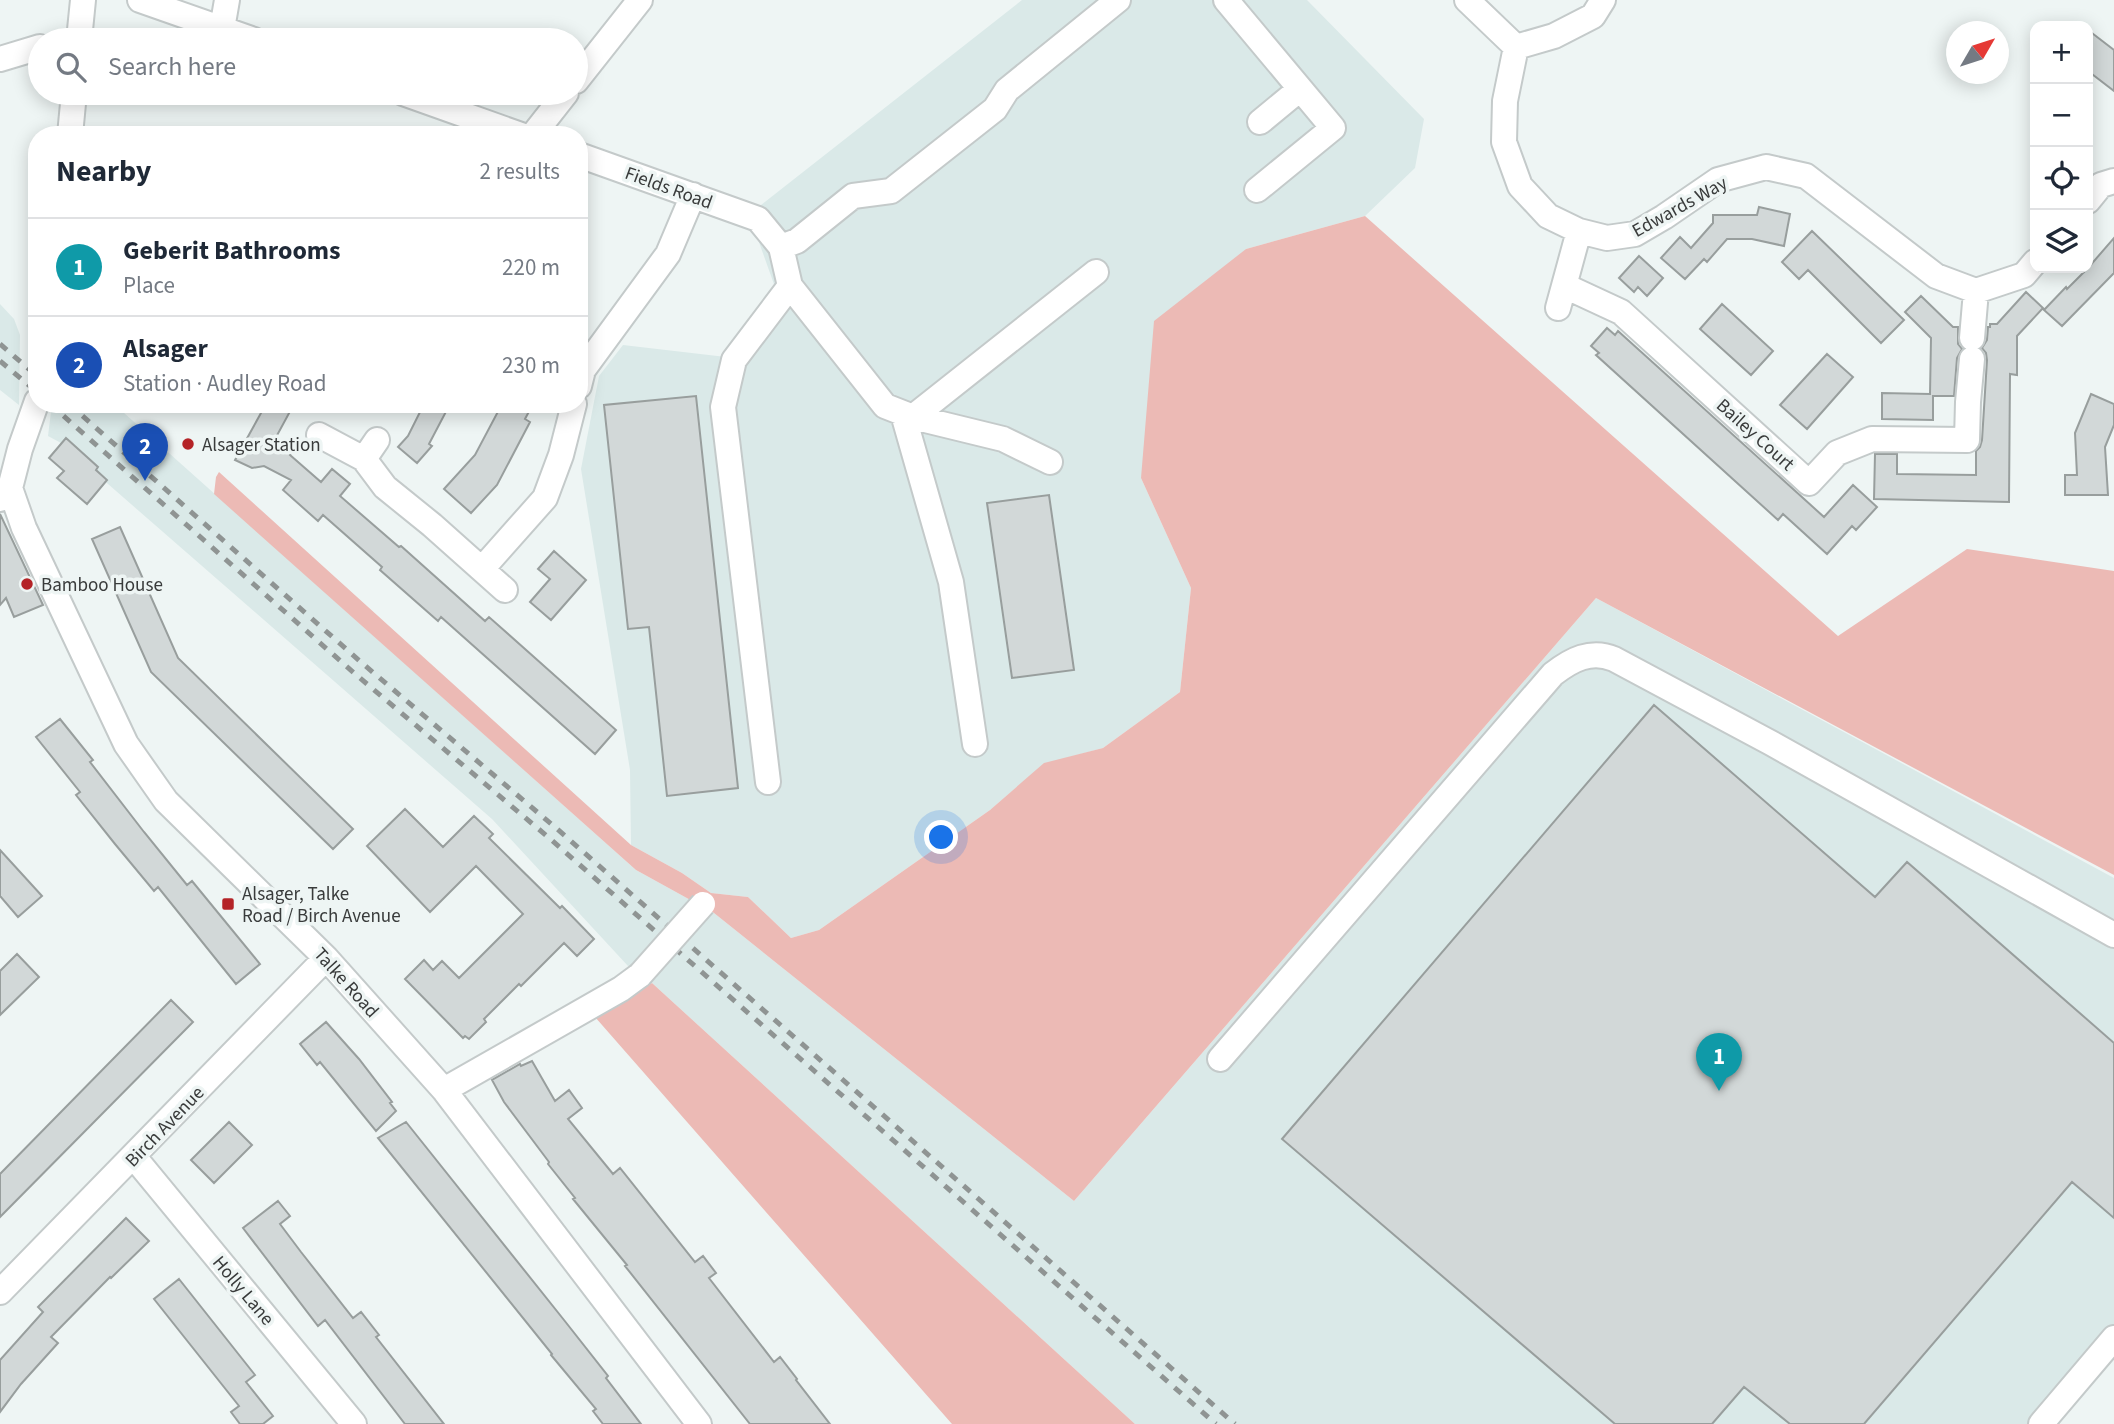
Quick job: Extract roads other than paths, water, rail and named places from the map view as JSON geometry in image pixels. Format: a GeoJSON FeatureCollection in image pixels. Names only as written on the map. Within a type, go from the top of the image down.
{"type":"FeatureCollection","features":[{"type":"Feature","properties":{"kind":"street"},"geometry":{"type":"LineString","coordinates":[[76,28],[83,0]]}},
{"type":"Feature","properties":{"kind":"street"},"geometry":{"type":"LineString","coordinates":[[140,0],[219,28]]}},
{"type":"Feature","properties":{"kind":"street"},"geometry":{"type":"LineString","coordinates":[[222,28],[227,0]]}},
{"type":"Feature","properties":{"kind":"street"},"geometry":{"type":"LineString","coordinates":[[588,66],[640,0]]}},
{"type":"Feature","properties":{"kind":"street"},"geometry":{"type":"LineString","coordinates":[[1050,462],[1003,439],[908,415],[885,406],[790,286],[781,247],[797,241],[853,196],[891,191],[995,109],[1007,89],[1118,0]]}},
{"type":"Feature","properties":{"kind":"street"},"geometry":{"type":"LineString","coordinates":[[1226,0],[1333,128],[1257,190]]}},
{"type":"Feature","properties":{"kind":"street"},"geometry":{"type":"LineString","coordinates":[[1467,0],[1516,47],[1554,36],[1593,16],[1603,0]]}},
{"type":"Feature","properties":{"kind":"street","name":"Edwards Way"},"geometry":{"type":"LineString","coordinates":[[1516,47],[1506,101],[1504,142],[1520,186],[1548,216],[1579,231],[1606,238],[1635,234],[1718,180],[1766,167],[1806,176],[1936,276],[1976,291]]}},
{"type":"Feature","properties":{"kind":"street"},"geometry":{"type":"LineString","coordinates":[[0,59],[28,51]]}},
{"type":"Feature","properties":{"kind":"street"},"geometry":{"type":"LineString","coordinates":[[1260,122],[1300,89]]}},
{"type":"Feature","properties":{"kind":"street"},"geometry":{"type":"LineString","coordinates":[[71,126],[73,105]]}},
{"type":"Feature","properties":{"kind":"street"},"geometry":{"type":"LineString","coordinates":[[437,105],[496,126]]}},
{"type":"Feature","properties":{"kind":"street"},"geometry":{"type":"LineString","coordinates":[[540,126],[557,105]]}},
{"type":"Feature","properties":{"kind":"street","name":"Fields Road"},"geometry":{"type":"LineString","coordinates":[[588,158],[758,219],[781,247]]}},
{"type":"Feature","properties":{"kind":"street"},"geometry":{"type":"LineString","coordinates":[[2093,195],[2101,185],[2114,181]]}},
{"type":"Feature","properties":{"kind":"street"},"geometry":{"type":"LineString","coordinates":[[588,363],[668,254],[693,195]]}},
{"type":"Feature","properties":{"kind":"street","name":"Bailey Court"},"geometry":{"type":"LineString","coordinates":[[1579,231],[1562,297],[1621,312],[1810,483],[1837,453],[1872,439],[1967,440],[1976,291]]}},
{"type":"Feature","properties":{"kind":"street"},"geometry":{"type":"LineString","coordinates":[[1976,291],[2024,275],[2030,268]]}},
{"type":"Feature","properties":{"kind":"street"},"geometry":{"type":"LineString","coordinates":[[908,415],[1096,272]]}},
{"type":"Feature","properties":{"kind":"street"},"geometry":{"type":"LineString","coordinates":[[768,782],[723,408],[734,360],[790,286]]}},
{"type":"Feature","properties":{"kind":"street"},"geometry":{"type":"LineString","coordinates":[[5,494],[33,413]]}},
{"type":"Feature","properties":{"kind":"street"},"geometry":{"type":"LineString","coordinates":[[482,569],[545,498],[573,413]]}},
{"type":"Feature","properties":{"kind":"street"},"geometry":{"type":"LineString","coordinates":[[908,415],[951,582],[975,744]]}},
{"type":"Feature","properties":{"kind":"street"},"geometry":{"type":"LineString","coordinates":[[319,435],[370,449],[385,487],[505,590]]}},
{"type":"Feature","properties":{"kind":"street","name":"Talke Road"},"geometry":{"type":"LineString","coordinates":[[5,494],[24,528],[126,744],[145,774],[166,801],[327,958],[444,1090],[699,1424]]}},
{"type":"Feature","properties":{"kind":"street"},"geometry":{"type":"LineString","coordinates":[[1220,1059],[1553,674],[1579,657],[1604,654],[1614,659],[2114,934]]}},
{"type":"Feature","properties":{"kind":"street"},"geometry":{"type":"LineString","coordinates":[[444,1090],[621,989],[639,975],[707,901]]}},
{"type":"Feature","properties":{"kind":"street","name":"Birch Avenue"},"geometry":{"type":"LineString","coordinates":[[0,1292],[327,958]]}},
{"type":"Feature","properties":{"kind":"street","name":"Holly Lane"},"geometry":{"type":"LineString","coordinates":[[134,1157],[354,1424]]}},
{"type":"Feature","properties":{"kind":"street"},"geometry":{"type":"LineString","coordinates":[[2041,1424],[2114,1338]]}},
{"type":"Feature","properties":{"kind":"railway"},"geometry":{"type":"LineString","coordinates":[[0,344],[28,368]]}},
{"type":"Feature","properties":{"kind":"railway"},"geometry":{"type":"LineString","coordinates":[[0,361],[28,384]]}},
{"type":"Feature","properties":{"kind":"railway"},"geometry":{"type":"LineString","coordinates":[[60,413],[354,673],[548,837],[1216,1424]]}},
{"type":"Feature","properties":{"kind":"railway"},"geometry":{"type":"LineString","coordinates":[[79,413],[1235,1424]]}},
{"type":"Feature","properties":{"kind":"place","name":"Alsager Station"},"geometry":{"type":"Point","coordinates":[188,444]}},
{"type":"Feature","properties":{"kind":"place","name":"Alsager"},"geometry":{"type":"Point","coordinates":[145,481]}},
{"type":"Feature","properties":{"kind":"place","name":"Bamboo House"},"geometry":{"type":"Point","coordinates":[27,584]}},
{"type":"Feature","properties":{"kind":"place","name":"Alsager, Talke Road / Birch Avenue"},"geometry":{"type":"Point","coordinates":[228,904]}},
{"type":"Feature","properties":{"kind":"place","name":"Geberit Bathrooms"},"geometry":{"type":"Point","coordinates":[1719,1091]}}]}
